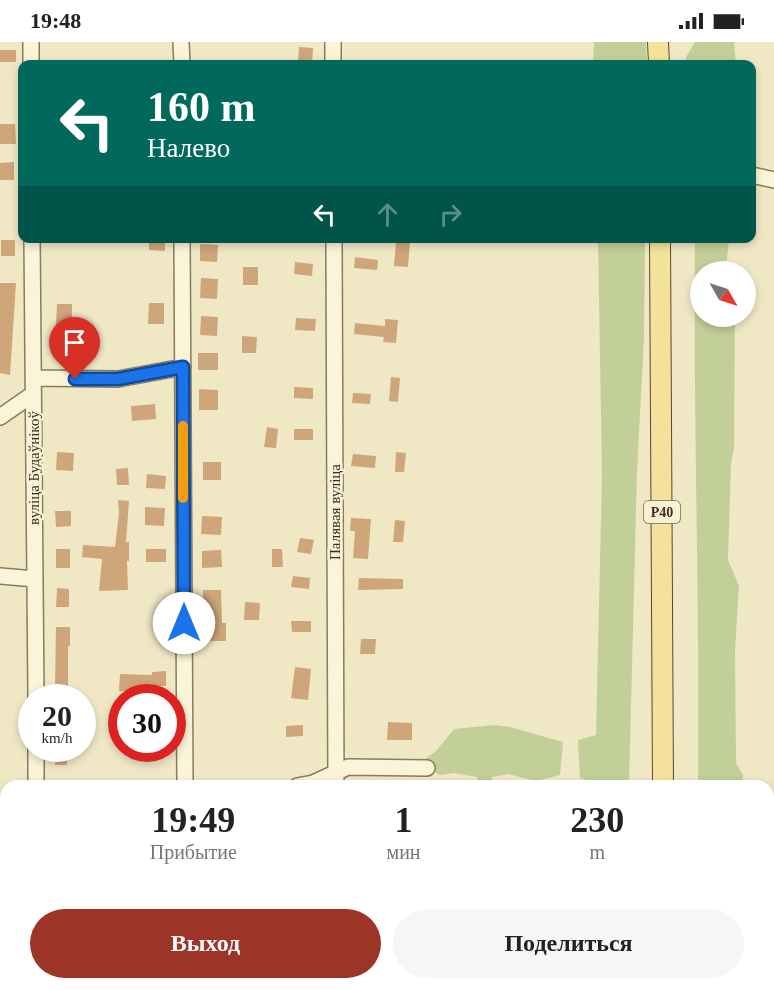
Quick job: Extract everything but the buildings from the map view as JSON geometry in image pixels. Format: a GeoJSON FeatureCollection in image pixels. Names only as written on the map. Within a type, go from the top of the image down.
{"type":"FeatureCollection","features":[{"type":"Feature","properties":{"kind":"main road"},"geometry":{"type":"LineString","coordinates":[[658,42],[658,60]]}},
{"type":"Feature","properties":{"kind":"main road","name":"Р40"},"geometry":{"type":"LineString","coordinates":[[660,243],[663,780]]}},
{"type":"Feature","properties":{"kind":"street"},"geometry":{"type":"LineString","coordinates":[[31,42],[31,60]]}},
{"type":"Feature","properties":{"kind":"street"},"geometry":{"type":"LineString","coordinates":[[182,42],[182,60]]}},
{"type":"Feature","properties":{"kind":"street"},"geometry":{"type":"LineString","coordinates":[[333,42],[333,60]]}},
{"type":"Feature","properties":{"kind":"street"},"geometry":{"type":"LineString","coordinates":[[756,177],[774,180]]}},
{"type":"Feature","properties":{"kind":"street","name":"вуліца Будаўнікоў"},"geometry":{"type":"LineString","coordinates":[[32,243],[36,684]]}},
{"type":"Feature","properties":{"kind":"street"},"geometry":{"type":"LineString","coordinates":[[182,243],[184,780]]}},
{"type":"Feature","properties":{"kind":"street","name":"Палявая вуліца"},"geometry":{"type":"LineString","coordinates":[[334,243],[336,779]]}},
{"type":"Feature","properties":{"kind":"street"},"geometry":{"type":"LineString","coordinates":[[33,378],[118,379],[183,367]]}},
{"type":"Feature","properties":{"kind":"street"},"geometry":{"type":"LineString","coordinates":[[0,417],[33,394]]}},
{"type":"Feature","properties":{"kind":"street"},"geometry":{"type":"LineString","coordinates":[[0,576],[35,579]]}},
{"type":"Feature","properties":{"kind":"street"},"geometry":{"type":"LineString","coordinates":[[36,762],[36,780]]}},
{"type":"Feature","properties":{"kind":"street"},"geometry":{"type":"LineString","coordinates":[[336,779],[348,767],[427,768]]}},
{"type":"Feature","properties":{"kind":"green space"},"geometry":{"type":"Polygon","coordinates":[[[594,42],[646,42],[647,60],[593,60],[594,42]]]}},
{"type":"Feature","properties":{"kind":"green space"},"geometry":{"type":"Polygon","coordinates":[[[695,42],[734,42],[736,60],[686,60],[695,42]]]}},
{"type":"Feature","properties":{"kind":"green space"},"geometry":{"type":"Polygon","coordinates":[[[598,243],[645,243],[644,338],[637,471],[629,780],[580,778],[578,740],[596,735],[602,475],[598,243]]]}},
{"type":"Feature","properties":{"kind":"green space"},"geometry":{"type":"Polygon","coordinates":[[[695,243],[729,243],[727,261],[695,261],[695,243]]]}},
{"type":"Feature","properties":{"kind":"green space"},"geometry":{"type":"Polygon","coordinates":[[[695,327],[735,327],[734,448],[731,463],[728,560],[739,586],[735,650],[736,763],[743,775],[743,780],[698,780],[695,327]]]}},
{"type":"Feature","properties":{"kind":"green space"},"geometry":{"type":"Polygon","coordinates":[[[494,725],[510,727],[563,742],[560,775],[532,780],[508,774],[492,777],[492,780],[477,780],[477,777],[454,773],[440,775],[427,768],[425,759],[436,751],[454,729],[494,725]]]}},
{"type":"Feature","properties":{"kind":"slow traffic"},"geometry":{"type":"LineString","coordinates":[[183,426],[183,498]]}},
{"type":"Feature","properties":{"kind":"route"},"geometry":{"type":"LineString","coordinates":[[75,379],[118,379],[183,367],[184,623]]}}]}
